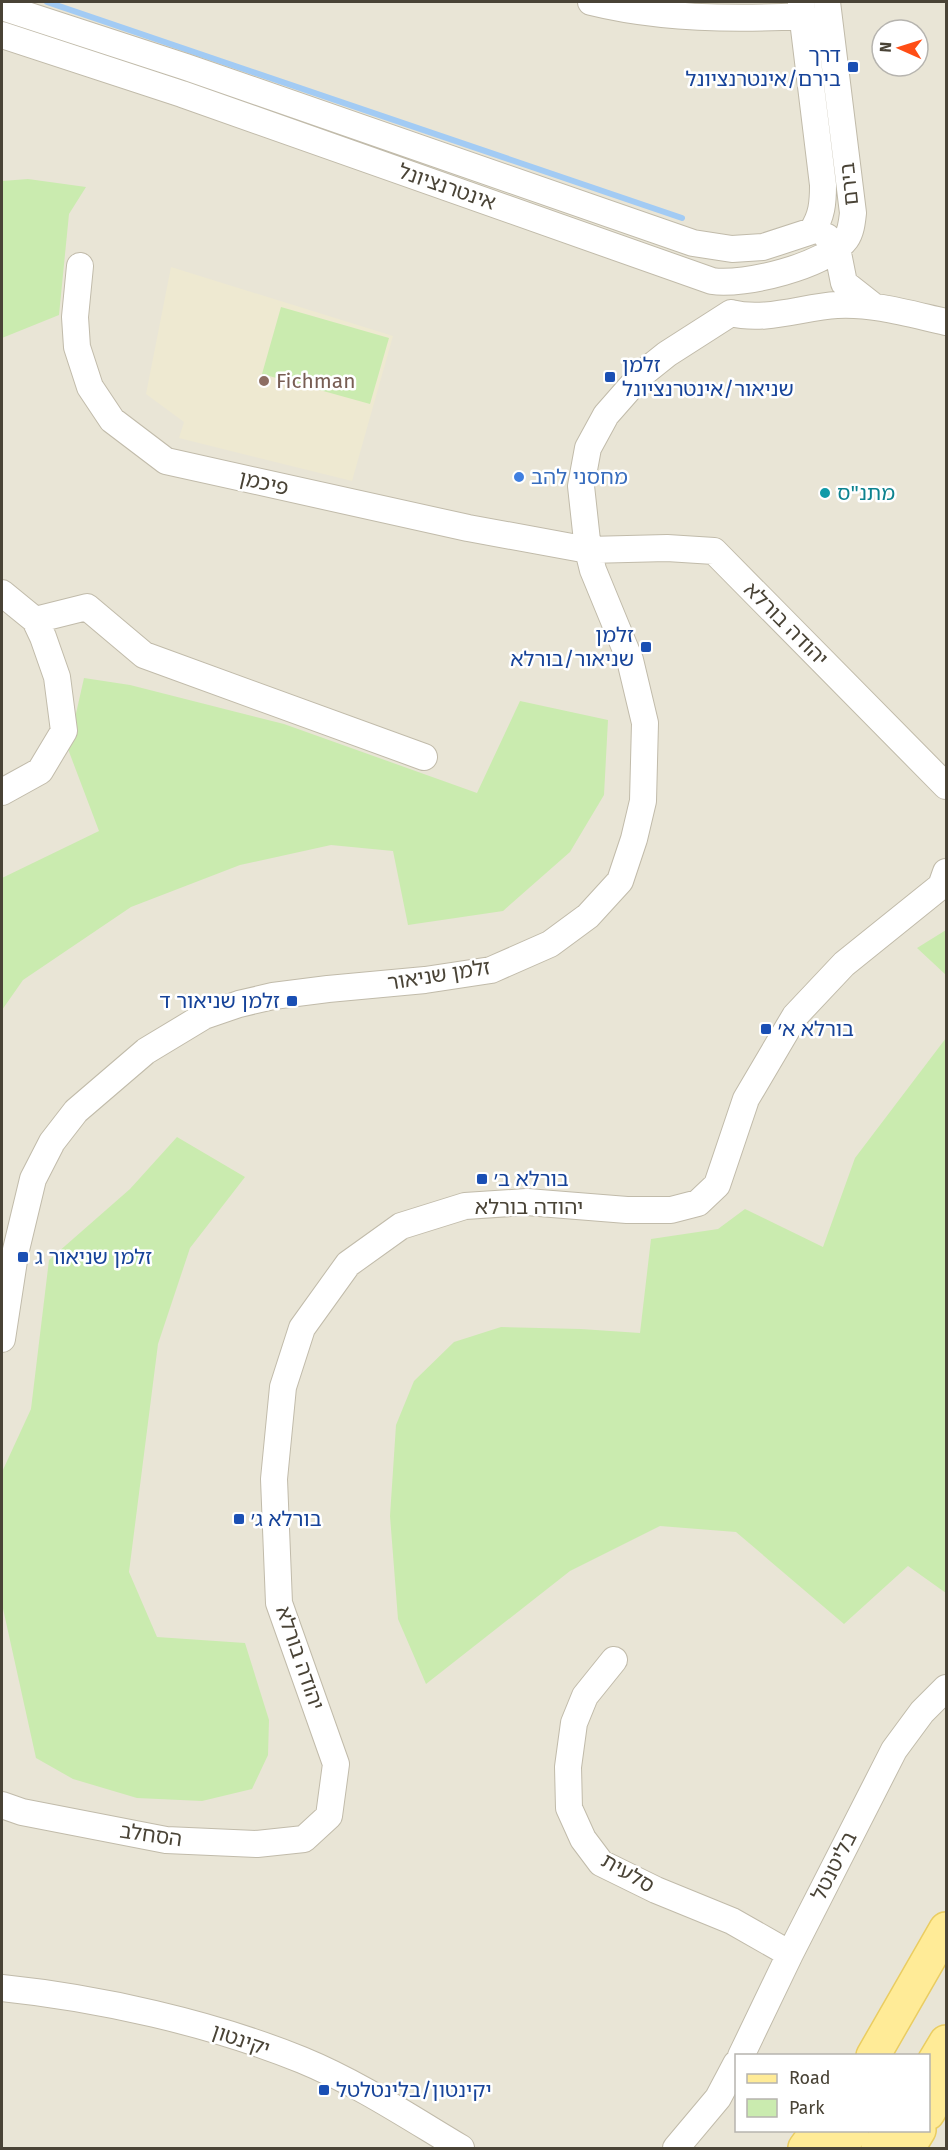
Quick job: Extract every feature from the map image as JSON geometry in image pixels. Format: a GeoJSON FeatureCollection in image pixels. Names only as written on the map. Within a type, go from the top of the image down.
{"type":"FeatureCollection","features":[{"type":"Feature","properties":{"kind":"main road"},"geometry":{"type":"LineString","coordinates":[[874,2054],[946,1929]]}},
{"type":"Feature","properties":{"kind":"main road"},"geometry":{"type":"LineString","coordinates":[[901,2054],[946,1970]]}},
{"type":"Feature","properties":{"kind":"main road"},"geometry":{"type":"LineString","coordinates":[[930,2069],[946,2042]]}},
{"type":"Feature","properties":{"kind":"main road"},"geometry":{"type":"LineString","coordinates":[[930,2109],[946,2081]]}},
{"type":"Feature","properties":{"kind":"main road"},"geometry":{"type":"LineString","coordinates":[[805,2148],[817,2132]]}},
{"type":"Feature","properties":{"kind":"main road"},"geometry":{"type":"LineString","coordinates":[[840,2148],[851,2132]]}},
{"type":"Feature","properties":{"kind":"main road"},"geometry":{"type":"LineString","coordinates":[[878,2148],[890,2132]]}},
{"type":"Feature","properties":{"kind":"main road"},"geometry":{"type":"LineString","coordinates":[[908,2148],[918,2132]]}},
{"type":"Feature","properties":{"kind":"street"},"geometry":{"type":"LineString","coordinates":[[591,2],[613,7],[696,17],[802,9],[825,31],[833,48]]}},
{"type":"Feature","properties":{"kind":"street","name":"בירם"},"geometry":{"type":"LineString","coordinates":[[827,2],[853,213],[851,228],[837,248]]}},
{"type":"Feature","properties":{"kind":"street","name":"אינטרנציונל"},"geometry":{"type":"LineString","coordinates":[[2,7],[186,67],[693,243],[732,249],[764,247],[812,231]]}},
{"type":"Feature","properties":{"kind":"street","name":"בירם"},"geometry":{"type":"LineString","coordinates":[[802,9],[823,185],[819,220],[812,231]]}},
{"type":"Feature","properties":{"kind":"street","name":"אינטרנציונל"},"geometry":{"type":"LineString","coordinates":[[2,35],[182,94],[712,281],[728,284]]}},
{"type":"Feature","properties":{"kind":"street"},"geometry":{"type":"LineString","coordinates":[[812,231],[827,236],[837,248],[839,294]]}},
{"type":"Feature","properties":{"kind":"street"},"geometry":{"type":"LineString","coordinates":[[764,247],[741,267],[728,284],[726,293],[731,313],[756,316],[839,294],[872,306],[946,322]]}},
{"type":"Feature","properties":{"kind":"street"},"geometry":{"type":"LineString","coordinates":[[728,284],[802,266],[819,260],[837,248]]}},
{"type":"Feature","properties":{"kind":"street","name":"פיכמן"},"geometry":{"type":"LineString","coordinates":[[80,266],[75,317],[77,347],[90,387],[112,420],[166,461],[468,528],[588,550]]}},
{"type":"Feature","properties":{"kind":"street","name":"זלמן שניאור"},"geometry":{"type":"LineString","coordinates":[[2,1338],[15,1254],[33,1179],[52,1142],[76,1111],[146,1051],[204,1016],[273,996],[328,988],[425,980],[491,970],[550,944],[588,915],[620,881],[634,839],[643,801],[645,723],[630,660],[593,570],[588,550],[581,486],[588,448],[606,415],[642,374],[667,354],[731,313]]}},
{"type":"Feature","properties":{"kind":"street","name":"יהודה בורלא"},"geometry":{"type":"LineString","coordinates":[[588,550],[668,548],[714,551],[946,786]]}},
{"type":"Feature","properties":{"kind":"street"},"geometry":{"type":"LineString","coordinates":[[2,593],[35,621],[43,637],[57,677],[64,730],[40,771],[2,792]]}},
{"type":"Feature","properties":{"kind":"street"},"geometry":{"type":"LineString","coordinates":[[35,621],[87,607],[144,655],[424,757]]}},
{"type":"Feature","properties":{"kind":"street","name":"יהודה בורלא"},"geometry":{"type":"LineString","coordinates":[[304,1839],[329,1816],[336,1764],[279,1603],[274,1479],[283,1387],[302,1328],[348,1264],[401,1226],[465,1206],[527,1202],[627,1210],[671,1210],[698,1203],[717,1185],[746,1099],[795,1016],[844,964],[941,886],[946,872]]}},
{"type":"Feature","properties":{"kind":"street","name":"סלעית"},"geometry":{"type":"LineString","coordinates":[[614,1660],[585,1696],[574,1723],[568,1767],[569,1808],[583,1839],[601,1863],[656,1890],[732,1921],[789,1954]]}},
{"type":"Feature","properties":{"kind":"street","name":"בליטנטל"},"geometry":{"type":"LineString","coordinates":[[741,2054],[789,1954],[894,1750],[922,1712],[946,1688]]}},
{"type":"Feature","properties":{"kind":"street","name":"הסחלב"},"geometry":{"type":"LineString","coordinates":[[2,1805],[22,1812],[166,1840],[257,1844],[304,1839]]}},
{"type":"Feature","properties":{"kind":"street","name":"יקינטון"},"geometry":{"type":"LineString","coordinates":[[2,1988],[135,2010],[206,2028],[302,2060],[387,2103],[461,2148]]}},
{"type":"Feature","properties":{"kind":"street"},"geometry":{"type":"LineString","coordinates":[[662,2148],[683,2140],[718,2098],[735,2066]]}},
{"type":"Feature","properties":{"kind":"shaded area"},"geometry":{"type":"Polygon","coordinates":[[[2,2],[946,2],[946,2148],[2,2148],[2,2]]]}},
{"type":"Feature","properties":{"kind":"shaded area","name":"Fichman"},"geometry":{"type":"Polygon","coordinates":[[[171,267],[393,336],[352,481],[179,438],[184,422],[146,394],[171,267]]]}},
{"type":"Feature","properties":{"kind":"green space"},"geometry":{"type":"Polygon","coordinates":[[[28,179],[86,187],[69,214],[59,315],[2,338],[2,181],[28,179]]]}},
{"type":"Feature","properties":{"kind":"green space"},"geometry":{"type":"Polygon","coordinates":[[[281,307],[389,338],[370,404],[262,374],[281,307]]]}},
{"type":"Feature","properties":{"kind":"green space"},"geometry":{"type":"Polygon","coordinates":[[[84,678],[130,685],[284,724],[477,793],[520,701],[608,720],[604,795],[570,852],[503,911],[408,925],[393,851],[331,845],[240,865],[131,907],[23,980],[2,1010],[2,878],[99,831],[68,749],[84,678]]]}},
{"type":"Feature","properties":{"kind":"green space"},"geometry":{"type":"Polygon","coordinates":[[[946,930],[946,975],[917,948],[946,930]]]}},
{"type":"Feature","properties":{"kind":"green space"},"geometry":{"type":"Polygon","coordinates":[[[946,1038],[946,1593],[908,1566],[844,1624],[736,1532],[660,1526],[570,1571],[426,1684],[398,1619],[390,1516],[396,1425],[414,1381],[454,1342],[501,1327],[640,1333],[651,1239],[718,1229],[745,1209],[823,1247],[855,1158],[946,1038]]]}},
{"type":"Feature","properties":{"kind":"green space"},"geometry":{"type":"Polygon","coordinates":[[[177,1137],[245,1177],[190,1248],[158,1344],[129,1572],[157,1637],[245,1643],[269,1720],[268,1755],[252,1789],[202,1801],[137,1798],[73,1779],[36,1758],[2,1604],[2,1472],[31,1409],[49,1260],[130,1189],[177,1137]]]}},
{"type":"Feature","properties":{"kind":"waterway"},"geometry":{"type":"LineString","coordinates":[[47,2],[682,218]]}},
{"type":"Feature","properties":{"kind":"place","name":"דרך בירם/אינטרנציונל"},"geometry":{"type":"Point","coordinates":[853,67]}},
{"type":"Feature","properties":{"kind":"place","name":"זלמן שניאור/אינטרנציונל"},"geometry":{"type":"Point","coordinates":[610,377]}},
{"type":"Feature","properties":{"kind":"place","name":"Fichman"},"geometry":{"type":"Point","coordinates":[264,381]}},
{"type":"Feature","properties":{"kind":"place","name":"מחסני להב"},"geometry":{"type":"Point","coordinates":[519,477]}},
{"type":"Feature","properties":{"kind":"place","name":"מתנ\"ס"},"geometry":{"type":"Point","coordinates":[825,493]}},
{"type":"Feature","properties":{"kind":"place","name":"זלמן שניאור/בורלא"},"geometry":{"type":"Point","coordinates":[646,647]}},
{"type":"Feature","properties":{"kind":"place","name":"זלמן שניאור ד"},"geometry":{"type":"Point","coordinates":[292,1001]}},
{"type":"Feature","properties":{"kind":"place","name":"בורלא א׳"},"geometry":{"type":"Point","coordinates":[766,1029]}},
{"type":"Feature","properties":{"kind":"place","name":"בורלא ב׳"},"geometry":{"type":"Point","coordinates":[482,1179]}},
{"type":"Feature","properties":{"kind":"place","name":"זלמן שניאור ג"},"geometry":{"type":"Point","coordinates":[23,1257]}},
{"type":"Feature","properties":{"kind":"place","name":"בורלא ג׳"},"geometry":{"type":"Point","coordinates":[239,1519]}},
{"type":"Feature","properties":{"kind":"place","name":"יקינטון/בלינטלטל"},"geometry":{"type":"Point","coordinates":[324,2090]}}]}
